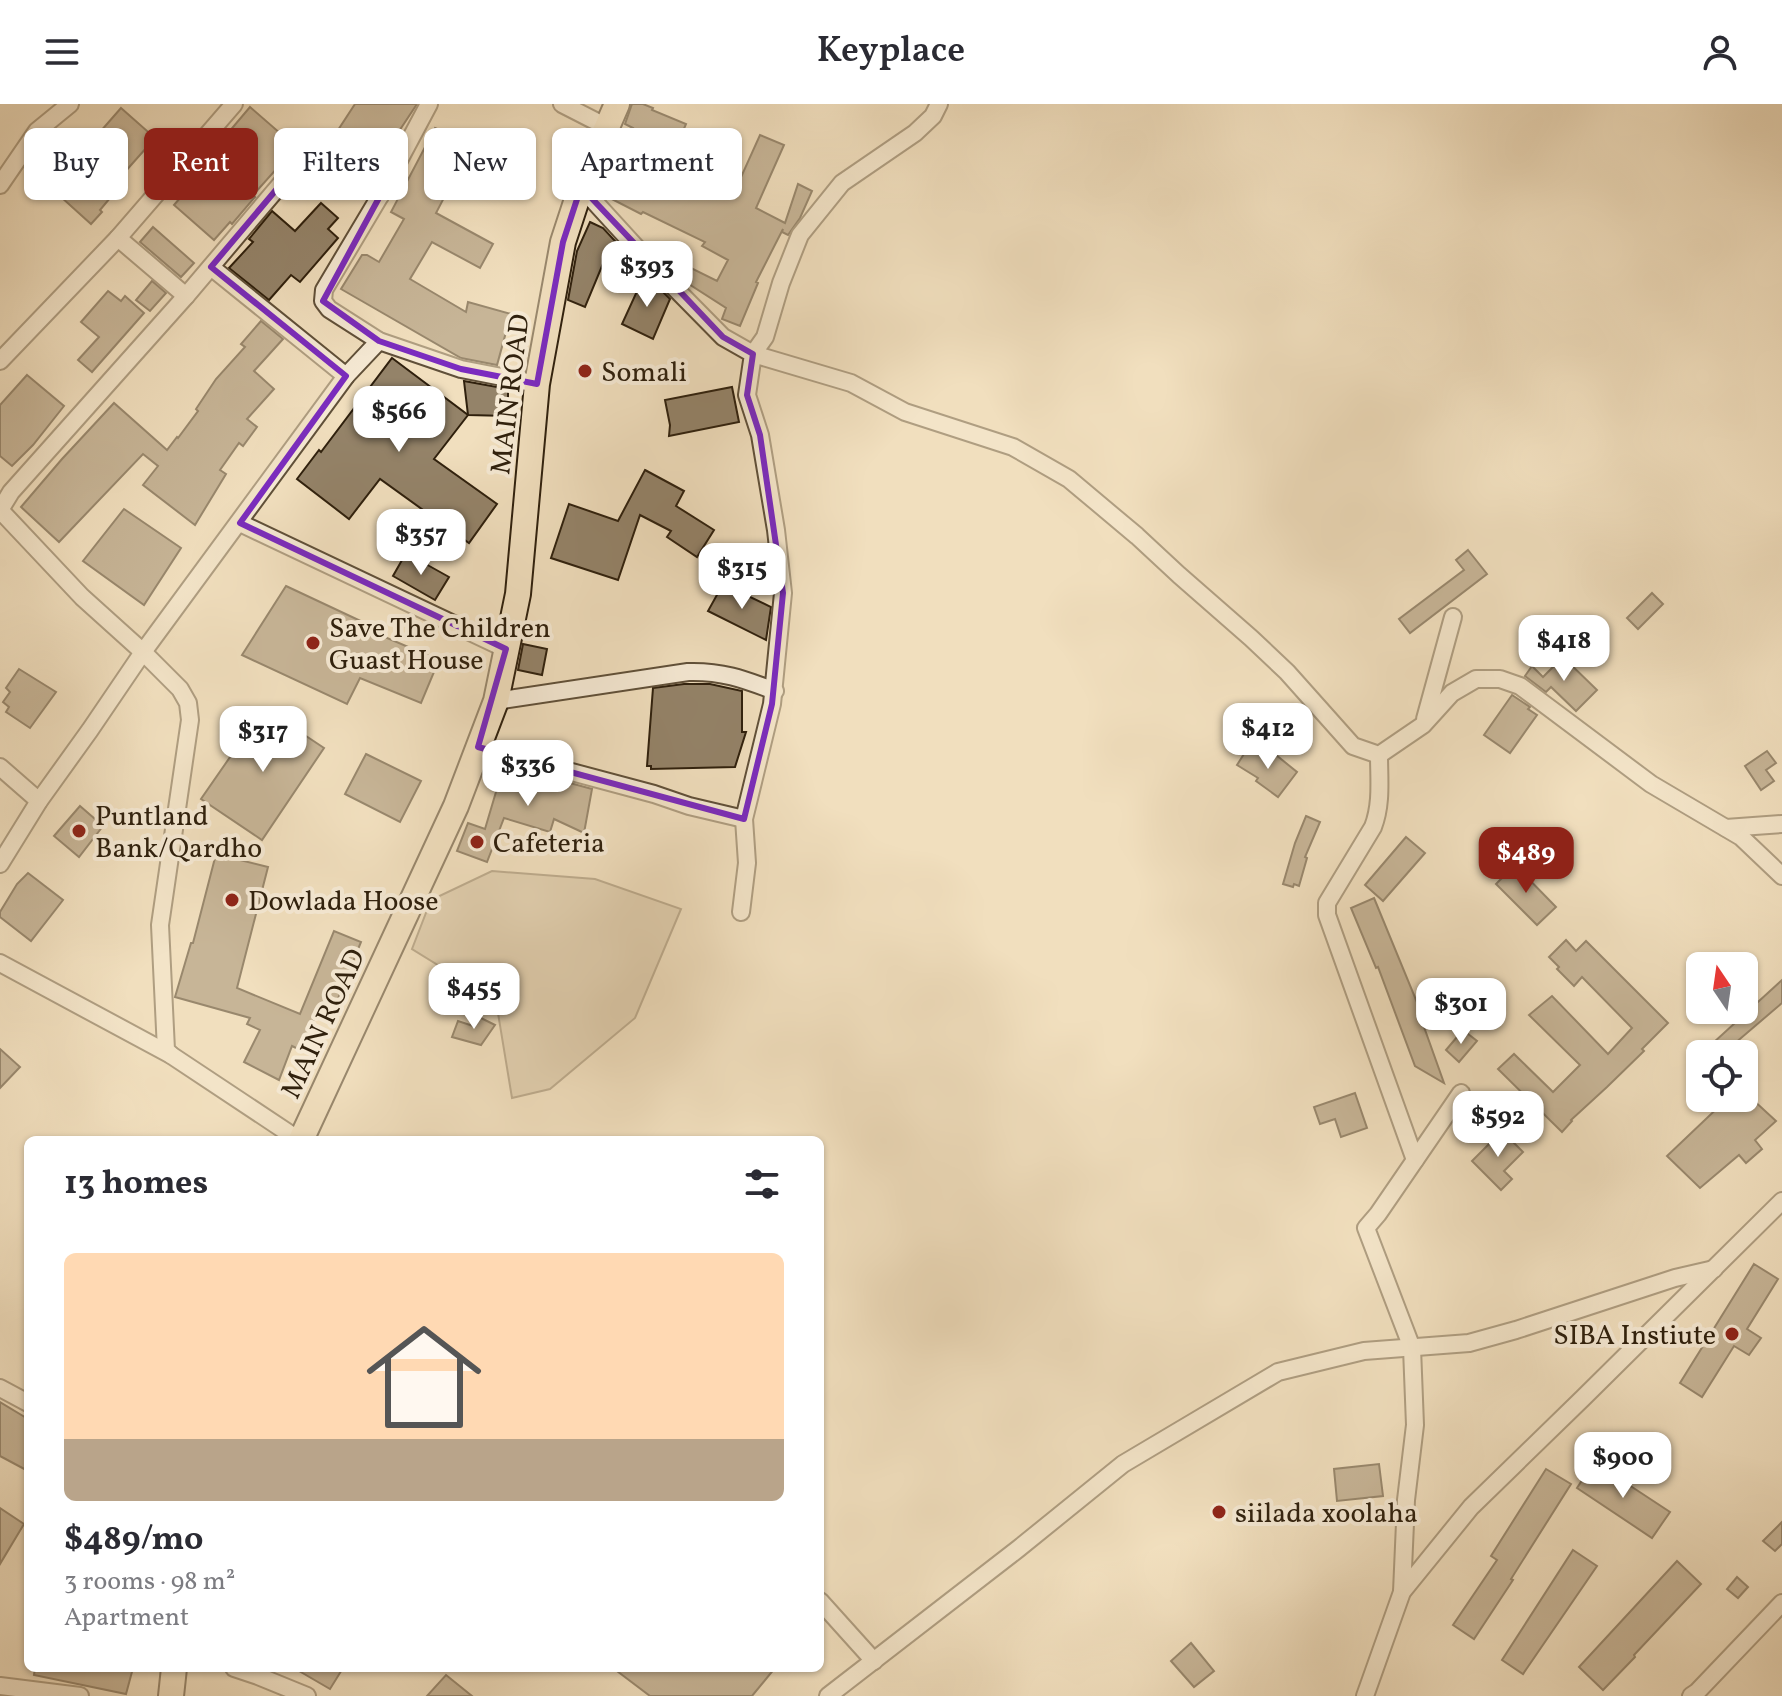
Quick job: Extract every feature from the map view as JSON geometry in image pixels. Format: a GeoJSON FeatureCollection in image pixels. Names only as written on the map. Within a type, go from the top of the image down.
{"type":"FeatureCollection","features":[{"type":"Feature","properties":{"kind":"main road","name":"MAIN ROAD"},"geometry":{"type":"LineString","coordinates":[[607,127],[617,104]]}},
{"type":"Feature","properties":{"kind":"main road","name":"MAIN ROAD"},"geometry":{"type":"LineString","coordinates":[[302,1136],[456,806],[496,701],[518,594],[537,384],[563,242],[577,200]]}},
{"type":"Feature","properties":{"kind":"main road"},"geometry":{"type":"LineString","coordinates":[[171,1696],[174,1672]]}},
{"type":"Feature","properties":{"kind":"street"},"geometry":{"type":"LineString","coordinates":[[0,185],[37,131],[70,104]]}},
{"type":"Feature","properties":{"kind":"street"},"geometry":{"type":"LineString","coordinates":[[0,361],[118,238],[234,104]]}},
{"type":"Feature","properties":{"kind":"street"},"geometry":{"type":"LineString","coordinates":[[408,143],[429,104]]}},
{"type":"Feature","properties":{"kind":"street"},"geometry":{"type":"LineString","coordinates":[[562,104],[607,127]]}},
{"type":"Feature","properties":{"kind":"street"},"geometry":{"type":"LineString","coordinates":[[741,912],[747,863],[744,819],[775,691],[783,593],[760,435],[747,395],[753,354],[765,337],[800,235],[842,183],[915,133],[933,116],[935,105]]}},
{"type":"Feature","properties":{"kind":"street"},"geometry":{"type":"LineString","coordinates":[[171,1055],[166,1050],[160,925],[190,720],[188,703],[180,689],[82,597],[0,510],[5,487],[186,296],[274,192]]}},
{"type":"Feature","properties":{"kind":"street"},"geometry":{"type":"LineString","coordinates":[[378,200],[324,290],[323,301],[329,309],[379,341],[461,369],[537,384]]}},
{"type":"Feature","properties":{"kind":"street"},"geometry":{"type":"LineString","coordinates":[[593,200],[723,337],[753,354],[851,383],[905,412],[1013,447],[1069,479],[1251,638],[1287,672],[1353,746],[1379,755]]}},
{"type":"Feature","properties":{"kind":"street"},"geometry":{"type":"LineString","coordinates":[[118,238],[186,296]]}},
{"type":"Feature","properties":{"kind":"street"},"geometry":{"type":"LineString","coordinates":[[211,267],[346,376]]}},
{"type":"Feature","properties":{"kind":"street"},"geometry":{"type":"LineString","coordinates":[[0,864],[39,801],[143,652],[346,376],[379,341]]}},
{"type":"Feature","properties":{"kind":"street"},"geometry":{"type":"LineString","coordinates":[[240,523],[506,649]]}},
{"type":"Feature","properties":{"kind":"street"},"geometry":{"type":"LineString","coordinates":[[1423,725],[1453,617]]}},
{"type":"Feature","properties":{"kind":"street"},"geometry":{"type":"LineString","coordinates":[[496,701],[712,671],[775,691]]}},
{"type":"Feature","properties":{"kind":"street"},"geometry":{"type":"LineString","coordinates":[[1379,755],[1423,725],[1452,693],[1476,679],[1500,679],[1520,686],[1651,784],[1741,837],[1782,876]]}},
{"type":"Feature","properties":{"kind":"street"},"geometry":{"type":"LineString","coordinates":[[478,747],[744,819]]}},
{"type":"Feature","properties":{"kind":"street"},"geometry":{"type":"LineString","coordinates":[[1379,755],[1376,818],[1327,903],[1327,915],[1415,1160]]}},
{"type":"Feature","properties":{"kind":"street"},"geometry":{"type":"LineString","coordinates":[[0,767],[39,801]]}},
{"type":"Feature","properties":{"kind":"street"},"geometry":{"type":"LineString","coordinates":[[1726,828],[1782,824]]}},
{"type":"Feature","properties":{"kind":"street"},"geometry":{"type":"LineString","coordinates":[[0,963],[171,1055],[294,1136]]}},
{"type":"Feature","properties":{"kind":"street"},"geometry":{"type":"LineString","coordinates":[[1365,1696],[1402,1592],[1406,1500],[1415,1425],[1412,1348],[1366,1228],[1461,1093]]}},
{"type":"Feature","properties":{"kind":"street"},"geometry":{"type":"LineString","coordinates":[[1402,1592],[1471,1507],[1782,1201]]}},
{"type":"Feature","properties":{"kind":"street"},"geometry":{"type":"LineString","coordinates":[[828,1696],[1123,1464],[1278,1372],[1364,1351],[1469,1343],[1675,1278],[1714,1269]]}},
{"type":"Feature","properties":{"kind":"street"},"geometry":{"type":"LineString","coordinates":[[0,1388],[24,1401]]}},
{"type":"Feature","properties":{"kind":"street"},"geometry":{"type":"LineString","coordinates":[[1691,1696],[1782,1603]]}},
{"type":"Feature","properties":{"kind":"street"},"geometry":{"type":"LineString","coordinates":[[824,1605],[874,1661]]}},
{"type":"Feature","properties":{"kind":"street"},"geometry":{"type":"LineString","coordinates":[[246,1672],[307,1696]]}},
{"type":"Feature","properties":{"kind":"street"},"geometry":{"type":"LineString","coordinates":[[0,1686],[80,1696]]}},
{"type":"Feature","properties":{"kind":"highlighted area"},"geometry":{"type":"Polygon","coordinates":[[[331,161],[380,196],[323,301],[379,341],[461,369],[537,384],[563,242],[581,187],[723,337],[753,354],[747,395],[760,435],[783,593],[772,704],[744,819],[478,747],[506,649],[240,523],[346,376],[211,267],[297,165],[331,161]]]}},
{"type":"Feature","properties":{"kind":"shaded area"},"geometry":{"type":"Polygon","coordinates":[[[492,871],[595,879],[681,909],[635,1018],[550,1089],[512,1098],[496,1001],[412,949],[431,900],[492,871]]]}},
{"type":"Feature","properties":{"kind":"building"},"geometry":{"type":"Polygon","coordinates":[[[355,104],[417,104],[401,128],[339,128],[355,104]]]}},
{"type":"Feature","properties":{"kind":"building"},"geometry":{"type":"Polygon","coordinates":[[[632,104],[643,104],[686,124],[684,128],[633,128],[625,124],[632,104]]]}},
{"type":"Feature","properties":{"kind":"building"},"geometry":{"type":"Polygon","coordinates":[[[250,107],[274,128],[274,172],[258,189],[258,128],[232,128],[250,107]]]}},
{"type":"Feature","properties":{"kind":"building"},"geometry":{"type":"Polygon","coordinates":[[[121,108],[144,128],[144,150],[128,168],[128,128],[104,128],[121,108]]]}},
{"type":"Feature","properties":{"kind":"building"},"geometry":{"type":"Polygon","coordinates":[[[760,135],[784,145],[756,208],[785,223],[798,184],[812,191],[788,235],[782,232],[783,229],[756,282],[740,326],[722,319],[726,308],[681,279],[689,267],[717,281],[728,260],[702,246],[705,242],[643,212],[641,214],[614,200],[742,200],[742,175],[760,135]]]}},
{"type":"Feature","properties":{"kind":"building"},"geometry":{"type":"Polygon","coordinates":[[[424,149],[424,200],[443,200],[436,213],[493,244],[480,268],[432,242],[410,279],[466,312],[468,302],[511,314],[497,365],[461,358],[341,289],[362,255],[379,262],[404,219],[391,212],[397,200],[408,200],[408,180],[424,149]]]}},
{"type":"Feature","properties":{"kind":"building"},"geometry":{"type":"Polygon","coordinates":[[[64,200],[108,200],[91,224],[64,200]]]}},
{"type":"Feature","properties":{"kind":"building"},"geometry":{"type":"Polygon","coordinates":[[[178,200],[252,200],[214,240],[174,205],[178,200]]]}},
{"type":"Feature","properties":{"kind":"building"},"geometry":{"type":"Polygon","coordinates":[[[321,203],[338,218],[328,229],[338,238],[300,282],[291,275],[269,300],[229,268],[253,242],[249,239],[272,211],[295,231],[321,203]]]}},
{"type":"Feature","properties":{"kind":"building"},"geometry":{"type":"Polygon","coordinates":[[[590,222],[603,228],[615,241],[585,307],[568,300],[577,251],[590,222]]]}},
{"type":"Feature","properties":{"kind":"building"},"geometry":{"type":"Polygon","coordinates":[[[153,227],[194,263],[181,277],[140,242],[153,227]]]}},
{"type":"Feature","properties":{"kind":"building"},"geometry":{"type":"Polygon","coordinates":[[[644,276],[670,299],[653,339],[622,324],[644,276]]]}},
{"type":"Feature","properties":{"kind":"building"},"geometry":{"type":"Polygon","coordinates":[[[152,281],[166,293],[150,311],[136,300],[152,281]]]}},
{"type":"Feature","properties":{"kind":"building"},"geometry":{"type":"Polygon","coordinates":[[[108,291],[121,301],[125,296],[144,313],[92,372],[78,360],[99,337],[81,322],[108,291]]]}},
{"type":"Feature","properties":{"kind":"building"},"geometry":{"type":"Polygon","coordinates":[[[261,321],[283,339],[254,371],[274,389],[247,419],[257,427],[243,446],[239,443],[220,470],[226,474],[195,525],[143,485],[158,466],[143,454],[59,542],[21,507],[114,403],[167,450],[198,411],[196,409],[216,379],[245,347],[241,344],[261,321]]]}},
{"type":"Feature","properties":{"kind":"building"},"geometry":{"type":"Polygon","coordinates":[[[392,358],[468,415],[434,459],[497,504],[469,543],[380,479],[349,519],[297,479],[392,358]]]}},
{"type":"Feature","properties":{"kind":"building"},"geometry":{"type":"Polygon","coordinates":[[[27,375],[64,406],[12,466],[0,456],[0,405],[27,375]]]}},
{"type":"Feature","properties":{"kind":"building"},"geometry":{"type":"Polygon","coordinates":[[[464,381],[508,389],[508,416],[468,415],[464,381]]]}},
{"type":"Feature","properties":{"kind":"building"},"geometry":{"type":"Polygon","coordinates":[[[732,387],[739,422],[669,436],[665,400],[732,387]]]}},
{"type":"Feature","properties":{"kind":"building"},"geometry":{"type":"Polygon","coordinates":[[[645,470],[684,491],[676,506],[714,530],[697,557],[667,537],[671,531],[640,515],[618,580],[551,558],[569,504],[618,521],[645,470]]]}},
{"type":"Feature","properties":{"kind":"building"},"geometry":{"type":"Polygon","coordinates":[[[124,509],[181,548],[144,605],[83,561],[124,509]]]}},
{"type":"Feature","properties":{"kind":"building"},"geometry":{"type":"Polygon","coordinates":[[[1468,550],[1487,574],[1410,633],[1399,619],[1464,570],[1456,560],[1468,550]]]}},
{"type":"Feature","properties":{"kind":"building"},"geometry":{"type":"Polygon","coordinates":[[[406,553],[449,577],[435,600],[393,576],[406,553]]]}},
{"type":"Feature","properties":{"kind":"building"},"geometry":{"type":"Polygon","coordinates":[[[723,584],[771,607],[766,640],[708,611],[723,584]]]}},
{"type":"Feature","properties":{"kind":"building","name":"Save The Children Guast House"},"geometry":{"type":"Polygon","coordinates":[[[286,586],[382,631],[380,635],[439,660],[421,703],[360,678],[347,704],[242,655],[286,586]]]}},
{"type":"Feature","properties":{"kind":"building"},"geometry":{"type":"Polygon","coordinates":[[[1652,593],[1663,604],[1638,629],[1627,618],[1652,593]]]}},
{"type":"Feature","properties":{"kind":"building"},"geometry":{"type":"Polygon","coordinates":[[[523,644],[547,649],[542,675],[518,670],[523,644]]]}},
{"type":"Feature","properties":{"kind":"building"},"geometry":{"type":"Polygon","coordinates":[[[1563,657],[1597,690],[1576,711],[1551,687],[1546,692],[1525,676],[1532,666],[1543,677],[1563,657]]]}},
{"type":"Feature","properties":{"kind":"building"},"geometry":{"type":"Polygon","coordinates":[[[19,669],[56,692],[30,728],[6,712],[9,707],[3,702],[10,692],[6,688],[19,669]]]}},
{"type":"Feature","properties":{"kind":"building"},"geometry":{"type":"Polygon","coordinates":[[[710,684],[742,691],[742,732],[746,732],[735,767],[651,769],[647,766],[653,688],[710,684]]]}},
{"type":"Feature","properties":{"kind":"building"},"geometry":{"type":"Polygon","coordinates":[[[1512,695],[1537,715],[1510,753],[1484,735],[1512,695]]]}},
{"type":"Feature","properties":{"kind":"building"},"geometry":{"type":"Polygon","coordinates":[[[264,708],[324,748],[262,840],[201,799],[264,708]]]}},
{"type":"Feature","properties":{"kind":"building"},"geometry":{"type":"Polygon","coordinates":[[[1249,746],[1272,760],[1276,755],[1297,772],[1278,797],[1256,781],[1258,778],[1237,765],[1249,746]]]}},
{"type":"Feature","properties":{"kind":"building"},"geometry":{"type":"Polygon","coordinates":[[[1767,751],[1776,763],[1766,770],[1774,781],[1761,790],[1745,766],[1767,751]]]}},
{"type":"Feature","properties":{"kind":"building"},"geometry":{"type":"Polygon","coordinates":[[[366,754],[421,781],[400,822],[345,794],[366,754]]]}},
{"type":"Feature","properties":{"kind":"building"},"geometry":{"type":"Polygon","coordinates":[[[504,765],[592,789],[584,833],[554,819],[550,832],[504,818],[487,862],[457,851],[468,823],[485,829],[504,765]]]}},
{"type":"Feature","properties":{"kind":"building","name":"Puntland Bank/Qardho"},"geometry":{"type":"Polygon","coordinates":[[[80,806],[103,826],[79,857],[54,836],[80,806]]]}},
{"type":"Feature","properties":{"kind":"building"},"geometry":{"type":"Polygon","coordinates":[[[1306,816],[1320,822],[1305,857],[1299,886],[1294,884],[1293,887],[1283,884],[1306,816]]]}},
{"type":"Feature","properties":{"kind":"building"},"geometry":{"type":"Polygon","coordinates":[[[1406,837],[1425,853],[1383,901],[1365,885],[1406,837]]]}},
{"type":"Feature","properties":{"kind":"building"},"geometry":{"type":"Polygon","coordinates":[[[216,854],[268,867],[237,988],[300,1014],[334,931],[361,942],[331,1016],[318,1010],[300,1050],[292,1046],[279,1080],[244,1062],[260,1030],[247,1024],[250,1018],[175,997],[193,943],[216,854]]]}},
{"type":"Feature","properties":{"kind":"building"},"geometry":{"type":"Polygon","coordinates":[[[1515,865],[1556,907],[1537,925],[1496,884],[1515,865]]]}},
{"type":"Feature","properties":{"kind":"building","name":"Puntland Bank/Qardho"},"geometry":{"type":"Polygon","coordinates":[[[28,873],[63,900],[31,941],[0,917],[17,884],[28,873]]]}},
{"type":"Feature","properties":{"kind":"building"},"geometry":{"type":"Polygon","coordinates":[[[1374,898],[1421,1012],[1444,1083],[1415,1066],[1378,967],[1351,908],[1374,898]]]}},
{"type":"Feature","properties":{"kind":"building"},"geometry":{"type":"Polygon","coordinates":[[[1566,940],[1576,951],[1586,941],[1668,1023],[1562,1132],[1498,1069],[1514,1054],[1553,1092],[1580,1065],[1529,1015],[1552,996],[1608,1054],[1632,1028],[1582,977],[1574,986],[1557,969],[1559,967],[1549,957],[1566,940]]]}},
{"type":"Feature","properties":{"kind":"building"},"geometry":{"type":"Polygon","coordinates":[[[1782,980],[1782,1003],[1758,1024],[1758,1002],[1782,980]]]}},
{"type":"Feature","properties":{"kind":"building"},"geometry":{"type":"Polygon","coordinates":[[[477,1016],[495,1025],[481,1045],[452,1037],[458,1021],[473,1026],[477,1016]]]}},
{"type":"Feature","properties":{"kind":"building"},"geometry":{"type":"Polygon","coordinates":[[[1734,1024],[1757,1024],[1739,1040],[1716,1040],[1734,1024]]]}},
{"type":"Feature","properties":{"kind":"building"},"geometry":{"type":"Polygon","coordinates":[[[1463,1030],[1477,1041],[1459,1062],[1446,1050],[1463,1030]]]}},
{"type":"Feature","properties":{"kind":"building"},"geometry":{"type":"Polygon","coordinates":[[[0,1049],[20,1067],[0,1088],[0,1049]]]}},
{"type":"Feature","properties":{"kind":"building"},"geometry":{"type":"Polygon","coordinates":[[[1355,1093],[1367,1128],[1341,1137],[1335,1119],[1320,1124],[1314,1107],[1355,1093]]]}},
{"type":"Feature","properties":{"kind":"building"},"geometry":{"type":"Polygon","coordinates":[[[1758,1104],[1776,1121],[1755,1140],[1762,1149],[1746,1163],[1739,1155],[1700,1188],[1667,1156],[1713,1112],[1758,1112],[1758,1104]]]}},
{"type":"Feature","properties":{"kind":"building"},"geometry":{"type":"Polygon","coordinates":[[[1502,1131],[1523,1152],[1504,1171],[1512,1179],[1501,1190],[1472,1161],[1502,1131]]]}},
{"type":"Feature","properties":{"kind":"building","name":"SIBA Instiute"},"geometry":{"type":"Polygon","coordinates":[[[1754,1264],[1778,1279],[1747,1329],[1761,1338],[1749,1355],[1734,1346],[1702,1397],[1680,1383],[1754,1264]]]}},
{"type":"Feature","properties":{"kind":"building"},"geometry":{"type":"Polygon","coordinates":[[[0,1402],[24,1417],[24,1469],[0,1456],[0,1402]]]}},
{"type":"Feature","properties":{"kind":"building"},"geometry":{"type":"Polygon","coordinates":[[[1594,1462],[1670,1512],[1652,1538],[1577,1488],[1594,1462]]]}},
{"type":"Feature","properties":{"kind":"building"},"geometry":{"type":"Polygon","coordinates":[[[1379,1464],[1383,1496],[1337,1501],[1334,1469],[1379,1464]]]}},
{"type":"Feature","properties":{"kind":"building"},"geometry":{"type":"Polygon","coordinates":[[[1546,1469],[1571,1484],[1474,1639],[1453,1625],[1497,1560],[1491,1556],[1546,1469]]]}},
{"type":"Feature","properties":{"kind":"building"},"geometry":{"type":"Polygon","coordinates":[[[0,1508],[24,1524],[0,1564],[0,1508]]]}},
{"type":"Feature","properties":{"kind":"building"},"geometry":{"type":"Polygon","coordinates":[[[1782,1522],[1782,1544],[1775,1551],[1763,1541],[1782,1522]]]}},
{"type":"Feature","properties":{"kind":"building"},"geometry":{"type":"Polygon","coordinates":[[[1573,1550],[1597,1566],[1523,1674],[1502,1660],[1573,1550]]]}},
{"type":"Feature","properties":{"kind":"building"},"geometry":{"type":"Polygon","coordinates":[[[1677,1561],[1701,1584],[1603,1690],[1579,1667],[1677,1561]]]}},
{"type":"Feature","properties":{"kind":"building"},"geometry":{"type":"Polygon","coordinates":[[[1737,1577],[1748,1587],[1738,1598],[1727,1589],[1737,1577]]]}},
{"type":"Feature","properties":{"kind":"building"},"geometry":{"type":"Polygon","coordinates":[[[1191,1643],[1214,1671],[1194,1687],[1171,1661],[1191,1643]]]}},
{"type":"Feature","properties":{"kind":"building"},"geometry":{"type":"Polygon","coordinates":[[[34,1672],[132,1672],[126,1694],[34,1675],[34,1672]]]}},
{"type":"Feature","properties":{"kind":"building"},"geometry":{"type":"Polygon","coordinates":[[[301,1672],[341,1672],[330,1689],[301,1672]]]}},
{"type":"Feature","properties":{"kind":"building"},"geometry":{"type":"Polygon","coordinates":[[[618,1672],[772,1672],[752,1696],[650,1696],[618,1672]]]}},
{"type":"Feature","properties":{"kind":"building"},"geometry":{"type":"Polygon","coordinates":[[[446,1675],[472,1696],[427,1696],[446,1675]]]}},
{"type":"Feature","properties":{"kind":"place","name":"Somali"},"geometry":{"type":"Point","coordinates":[585,371]}},
{"type":"Feature","properties":{"kind":"place","name":"Save The Children Guast House"},"geometry":{"type":"Point","coordinates":[313,643]}},
{"type":"Feature","properties":{"kind":"place","name":"Puntland Bank/Qardho"},"geometry":{"type":"Point","coordinates":[79,831]}},
{"type":"Feature","properties":{"kind":"place","name":"Cafeteria"},"geometry":{"type":"Point","coordinates":[477,842]}},
{"type":"Feature","properties":{"kind":"place","name":"Dowlada Hoose"},"geometry":{"type":"Point","coordinates":[232,900]}},
{"type":"Feature","properties":{"kind":"place","name":"SIBA Instiute"},"geometry":{"type":"Point","coordinates":[1732,1334]}},
{"type":"Feature","properties":{"kind":"place","name":"siilada xoolaha"},"geometry":{"type":"Point","coordinates":[1219,1512]}}]}
